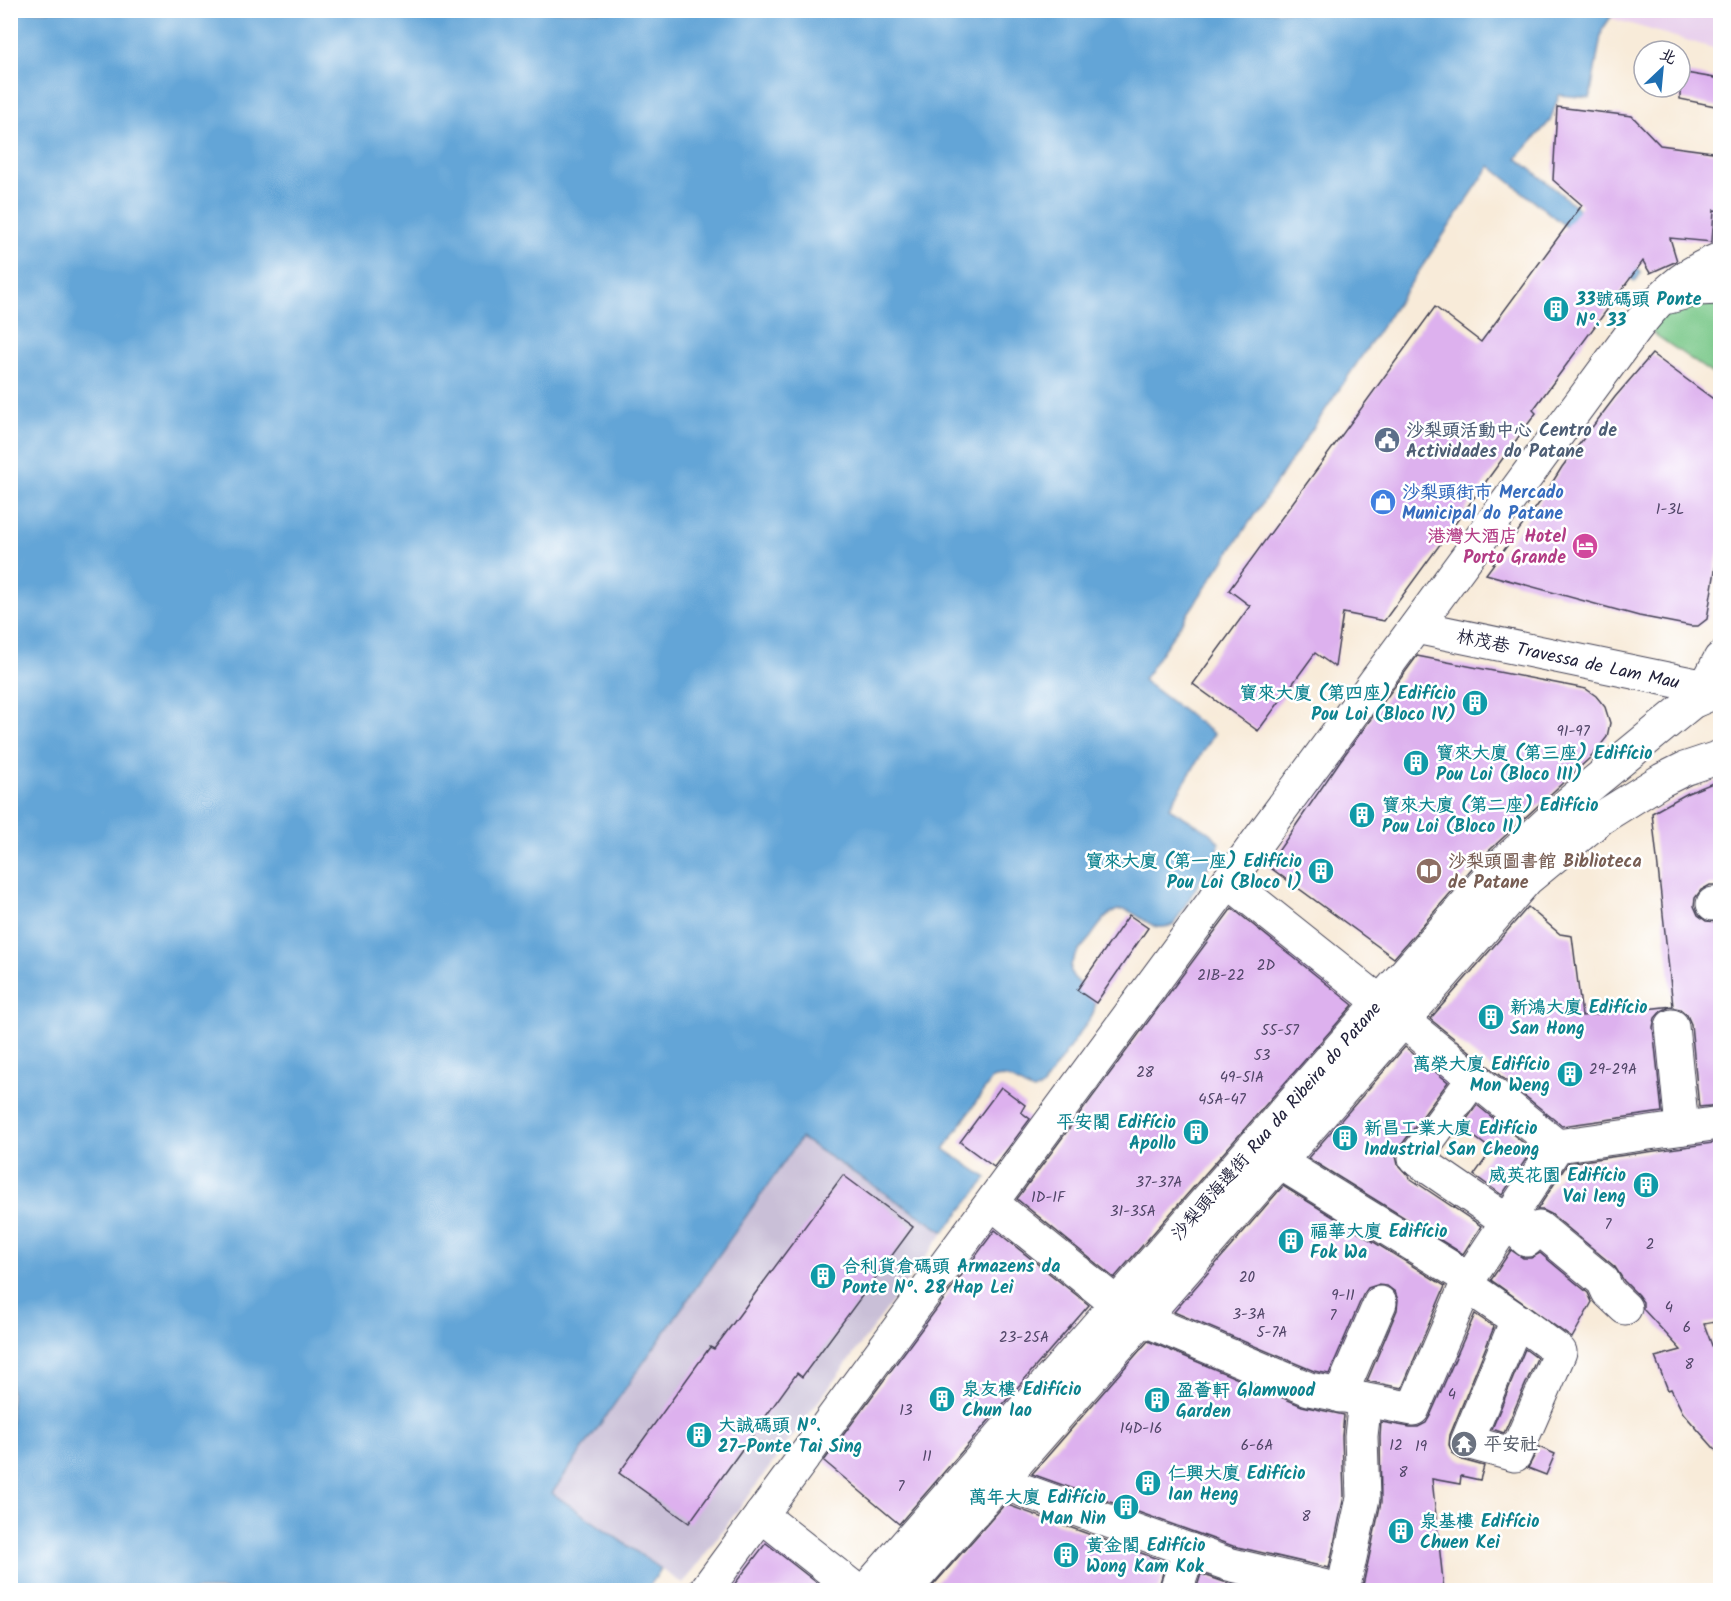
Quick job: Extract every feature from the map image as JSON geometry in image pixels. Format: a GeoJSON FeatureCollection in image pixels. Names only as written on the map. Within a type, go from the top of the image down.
{"type":"FeatureCollection","features":[{"type":"Feature","properties":{"kind":"street"},"geometry":{"type":"LineString","coordinates":[[706,1590],[993,1204],[1228,881],[1652,307],[1677,282],[1720,259]]}},
{"type":"Feature","properties":{"kind":"street"},"geometry":{"type":"LineString","coordinates":[[1652,307],[1682,292],[1720,288]]}},
{"type":"Feature","properties":{"kind":"street","name":"林茂巷 Travessa de Lam Mau"},"geometry":{"type":"LineString","coordinates":[[1416,627],[1709,693]]}},
{"type":"Feature","properties":{"kind":"street"},"geometry":{"type":"LineString","coordinates":[[1709,693],[1720,659]]}},
{"type":"Feature","properties":{"kind":"street","name":"沙梨頭海邊街 Rua da Ribeira do Patane"},"geometry":{"type":"LineString","coordinates":[[866,1590],[1130,1311],[1279,1162],[1493,873],[1569,803],[1709,693]]}},
{"type":"Feature","properties":{"kind":"street"},"geometry":{"type":"LineString","coordinates":[[1391,1012],[1396,1004],[1413,1000],[1429,991],[1527,879],[1550,859],[1601,818],[1662,780],[1704,758],[1720,744]]}},
{"type":"Feature","properties":{"kind":"street"},"geometry":{"type":"LineString","coordinates":[[1684,769],[1720,757]]}},
{"type":"Feature","properties":{"kind":"street"},"geometry":{"type":"LineString","coordinates":[[1228,881],[1557,1146],[1720,1123]]}},
{"type":"Feature","properties":{"kind":"street","name":"沙梨頭海邊街 Rua da Ribeira do Patane"},"geometry":{"type":"LineString","coordinates":[[904,1590],[1000,1482],[1130,1311],[1391,1012]]}},
{"type":"Feature","properties":{"kind":"street"},"geometry":{"type":"LineString","coordinates":[[1672,1026],[1682,1128]]}},
{"type":"Feature","properties":{"kind":"street"},"geometry":{"type":"LineString","coordinates":[[1474,1078],[1415,1158],[1507,1221],[1527,1240],[1539,1228],[1603,1281],[1608,1292],[1625,1308]]}},
{"type":"Feature","properties":{"kind":"street"},"geometry":{"type":"LineString","coordinates":[[993,1204],[1130,1311],[1310,1389],[1413,1409],[1468,1282],[1557,1146]]}},
{"type":"Feature","properties":{"kind":"street"},"geometry":{"type":"LineString","coordinates":[[1279,1162],[1468,1282],[1516,1320]]}},
{"type":"Feature","properties":{"kind":"street"},"geometry":{"type":"LineString","coordinates":[[1000,1482],[1228,1564],[1250,1580],[1342,1589],[1363,1498],[1361,1436],[1353,1398],[1380,1303]]}},
{"type":"Feature","properties":{"kind":"street"},"geometry":{"type":"LineString","coordinates":[[761,1515],[856,1590]]}},
{"type":"Feature","properties":{"kind":"street"},"geometry":{"type":"LineString","coordinates":[[1176,1590],[1190,1550]]}},
{"type":"Feature","properties":{"kind":"shaded area"},"geometry":{"type":"Polygon","coordinates":[[[1615,11],[1720,11],[1720,50],[1692,42],[1692,39],[1682,39],[1610,18],[1615,11]]]}},
{"type":"Feature","properties":{"kind":"shaded area"},"geometry":{"type":"Polygon","coordinates":[[[801,1138],[944,1232],[683,1584],[552,1493],[801,1138]]]}},
{"type":"Feature","properties":{"kind":"green space"},"geometry":{"type":"Polygon","coordinates":[[[1720,291],[1720,379],[1650,331],[1665,312],[1720,291]]]}},
{"type":"Feature","properties":{"kind":"water"},"geometry":{"type":"Polygon","coordinates":[[[11,11],[1615,11],[1602,30],[1590,98],[1559,95],[1550,121],[1517,158],[1623,245],[1641,273],[1635,282],[1490,166],[1143,680],[1214,734],[1169,808],[1212,834],[1219,843],[1218,851],[1174,924],[1165,927],[1156,926],[1127,910],[1119,910],[1105,918],[1079,951],[1073,960],[1071,973],[1093,995],[1095,1008],[1093,1014],[1042,1087],[1034,1091],[1007,1078],[991,1080],[944,1149],[987,1178],[944,1232],[801,1138],[552,1493],[661,1569],[647,1590],[11,1590],[11,11]]]}},
{"type":"Feature","properties":{"kind":"building"},"geometry":{"type":"Polygon","coordinates":[[[1692,74],[1720,79],[1720,107],[1680,99],[1692,99],[1692,74]]]}},
{"type":"Feature","properties":{"kind":"building"},"geometry":{"type":"Polygon","coordinates":[[[1557,107],[1632,116],[1660,145],[1720,153],[1720,211],[1714,210],[1712,242],[1670,238],[1677,261],[1650,273],[1643,261],[1533,410],[1536,413],[1384,621],[1343,613],[1335,667],[1315,653],[1258,731],[1193,684],[1250,606],[1229,590],[1435,307],[1481,342],[1582,205],[1553,180],[1557,107]]]}},
{"type":"Feature","properties":{"kind":"building"},"geometry":{"type":"Polygon","coordinates":[[[1652,354],[1720,404],[1720,540],[1707,619],[1698,626],[1639,616],[1486,574],[1540,502],[1562,467],[1615,397],[1652,354]]]}},
{"type":"Feature","properties":{"kind":"building"},"geometry":{"type":"Polygon","coordinates":[[[1417,656],[1586,689],[1605,707],[1610,723],[1607,737],[1592,756],[1480,859],[1394,958],[1268,866],[1340,761],[1417,656]]]}},
{"type":"Feature","properties":{"kind":"building"},"geometry":{"type":"Polygon","coordinates":[[[1720,780],[1720,885],[1710,885],[1701,890],[1695,898],[1694,906],[1698,915],[1706,921],[1720,922],[1720,1105],[1699,1107],[1691,1024],[1687,1015],[1680,1009],[1670,1007],[1661,1011],[1655,1018],[1653,1027],[1662,1112],[1562,1126],[1430,1019],[1528,907],[1560,934],[1572,936],[1582,1016],[1673,1006],[1652,813],[1688,793],[1720,780]]]}},
{"type":"Feature","properties":{"kind":"building"},"geometry":{"type":"Polygon","coordinates":[[[1232,908],[1353,1005],[1114,1278],[1017,1199],[1232,908]]]}},
{"type":"Feature","properties":{"kind":"building"},"geometry":{"type":"Polygon","coordinates":[[[1129,915],[1148,928],[1096,1003],[1077,990],[1129,915]]]}},
{"type":"Feature","properties":{"kind":"building"},"geometry":{"type":"Polygon","coordinates":[[[1405,1047],[1448,1082],[1400,1147],[1396,1156],[1398,1165],[1411,1179],[1481,1226],[1463,1254],[1308,1158],[1405,1047]]]}},
{"type":"Feature","properties":{"kind":"building"},"geometry":{"type":"Polygon","coordinates":[[[1001,1087],[1025,1105],[1021,1112],[1030,1119],[994,1167],[960,1142],[1001,1087]]]}},
{"type":"Feature","properties":{"kind":"building"},"geometry":{"type":"Polygon","coordinates":[[[1477,1105],[1532,1150],[1502,1195],[1474,1175],[1492,1150],[1461,1127],[1477,1105]]]}},
{"type":"Feature","properties":{"kind":"building"},"geometry":{"type":"Polygon","coordinates":[[[1720,1142],[1720,1321],[1704,1324],[1720,1367],[1720,1455],[1683,1413],[1671,1389],[1668,1390],[1655,1357],[1681,1350],[1643,1309],[1643,1302],[1615,1267],[1551,1214],[1537,1210],[1568,1163],[1720,1142]]]}},
{"type":"Feature","properties":{"kind":"building"},"geometry":{"type":"Polygon","coordinates":[[[843,1175],[913,1227],[802,1377],[797,1373],[689,1523],[619,1473],[710,1347],[714,1349],[843,1175]]]}},
{"type":"Feature","properties":{"kind":"building"},"geometry":{"type":"Polygon","coordinates":[[[1283,1186],[1445,1286],[1402,1388],[1367,1381],[1397,1310],[1398,1300],[1395,1292],[1387,1286],[1377,1285],[1368,1288],[1363,1295],[1329,1374],[1314,1371],[1174,1312],[1283,1186]]]}},
{"type":"Feature","properties":{"kind":"building"},"geometry":{"type":"Polygon","coordinates":[[[995,1230],[1089,1305],[899,1524],[824,1461],[995,1230]]]}},
{"type":"Feature","properties":{"kind":"building"},"geometry":{"type":"Polygon","coordinates":[[[1511,1250],[1523,1258],[1531,1258],[1540,1253],[1588,1293],[1592,1302],[1572,1338],[1491,1280],[1511,1250]]]}},
{"type":"Feature","properties":{"kind":"building"},"geometry":{"type":"Polygon","coordinates":[[[1475,1314],[1494,1327],[1450,1435],[1449,1445],[1453,1454],[1462,1460],[1484,1466],[1480,1480],[1461,1476],[1460,1484],[1432,1479],[1444,1590],[1362,1590],[1381,1502],[1381,1422],[1410,1427],[1418,1427],[1426,1423],[1475,1314]]]}},
{"type":"Feature","properties":{"kind":"building"},"geometry":{"type":"Polygon","coordinates":[[[1148,1341],[1302,1406],[1344,1415],[1342,1436],[1344,1496],[1329,1568],[1233,1546],[1032,1474],[1148,1341]]]}},
{"type":"Feature","properties":{"kind":"building"},"geometry":{"type":"Polygon","coordinates":[[[1525,1349],[1537,1358],[1504,1433],[1492,1429],[1525,1349]]]}},
{"type":"Feature","properties":{"kind":"building"},"geometry":{"type":"Polygon","coordinates":[[[1539,1447],[1555,1454],[1546,1475],[1528,1468],[1539,1447]]]}},
{"type":"Feature","properties":{"kind":"building","name":"黃金閣 Edifício Wong Kam Kok"},"geometry":{"type":"Polygon","coordinates":[[[1005,1504],[1166,1562],[1158,1590],[929,1590],[1005,1504]]]}},
{"type":"Feature","properties":{"kind":"building"},"geometry":{"type":"Polygon","coordinates":[[[766,1543],[826,1590],[730,1590],[766,1543]]]}},
{"type":"Feature","properties":{"kind":"building"},"geometry":{"type":"Polygon","coordinates":[[[1201,1574],[1224,1582],[1259,1590],[1196,1590],[1201,1574]]]}},
{"type":"Feature","properties":{"kind":"place","name":"33號碼頭 Ponte Nº. 33"},"geometry":{"type":"Point","coordinates":[1556,309]}},
{"type":"Feature","properties":{"kind":"place","name":"沙梨頭活動中心 Centro de Actividades do Patane"},"geometry":{"type":"Point","coordinates":[1387,440]}},
{"type":"Feature","properties":{"kind":"place","name":"沙梨頭街市 Mercado Municipal do Patane"},"geometry":{"type":"Point","coordinates":[1383,502]}},
{"type":"Feature","properties":{"kind":"place","name":"港灣大酒店 Hotel Porto Grande"},"geometry":{"type":"Point","coordinates":[1585,546]}},
{"type":"Feature","properties":{"kind":"place","name":"寶來大廈 (第四座) Edifício Pou Loi (Bloco IV)"},"geometry":{"type":"Point","coordinates":[1475,703]}},
{"type":"Feature","properties":{"kind":"place","name":"寶來大廈 (第三座) Edifício Pou Loi (Bloco III)"},"geometry":{"type":"Point","coordinates":[1416,763]}},
{"type":"Feature","properties":{"kind":"place","name":"寶來大廈 (第二座) Edifício Pou Loi (Bloco II)"},"geometry":{"type":"Point","coordinates":[1362,815]}},
{"type":"Feature","properties":{"kind":"place","name":"寶來大廈 (第一座) Edifício Pou Loi (Bloco I)"},"geometry":{"type":"Point","coordinates":[1321,871]}},
{"type":"Feature","properties":{"kind":"place","name":"沙梨頭圖書館 Biblioteca de Patane"},"geometry":{"type":"Point","coordinates":[1429,871]}},
{"type":"Feature","properties":{"kind":"place","name":"新鴻大廈 Edifício San Hong"},"geometry":{"type":"Point","coordinates":[1491,1017]}},
{"type":"Feature","properties":{"kind":"place","name":"萬榮大廈 Edifício Mon Weng"},"geometry":{"type":"Point","coordinates":[1570,1074]}},
{"type":"Feature","properties":{"kind":"place","name":"平安閣 Edifício Apollo"},"geometry":{"type":"Point","coordinates":[1196,1132]}},
{"type":"Feature","properties":{"kind":"place","name":"新昌工業大廈 Edifício Industrial San Cheong"},"geometry":{"type":"Point","coordinates":[1345,1138]}},
{"type":"Feature","properties":{"kind":"place","name":"威英花園 Edifício Vai Ieng"},"geometry":{"type":"Point","coordinates":[1646,1185]}},
{"type":"Feature","properties":{"kind":"place","name":"福華大廈 Edifício Fok Wa"},"geometry":{"type":"Point","coordinates":[1291,1241]}},
{"type":"Feature","properties":{"kind":"place","name":"合利貨倉碼頭 Armazens da Ponte Nº. 28 Hap Lei"},"geometry":{"type":"Point","coordinates":[823,1276]}},
{"type":"Feature","properties":{"kind":"place","name":"泉友樓 Edifício Chun Iao"},"geometry":{"type":"Point","coordinates":[942,1399]}},
{"type":"Feature","properties":{"kind":"place","name":"盈薈軒 Glamwood Garden"},"geometry":{"type":"Point","coordinates":[1157,1400]}},
{"type":"Feature","properties":{"kind":"place","name":"大誠碼頭 Nº. 27-Ponte Tai Sing"},"geometry":{"type":"Point","coordinates":[699,1435]}},
{"type":"Feature","properties":{"kind":"place","name":"平安社"},"geometry":{"type":"Point","coordinates":[1464,1444]}},
{"type":"Feature","properties":{"kind":"place","name":"仁興大廈 Edifício Ian Heng"},"geometry":{"type":"Point","coordinates":[1148,1483]}},
{"type":"Feature","properties":{"kind":"place","name":"萬年大廈 Edifício Man Nin"},"geometry":{"type":"Point","coordinates":[1126,1507]}},
{"type":"Feature","properties":{"kind":"place","name":"泉基樓 Edifício Chuen Kei"},"geometry":{"type":"Point","coordinates":[1401,1531]}},
{"type":"Feature","properties":{"kind":"place","name":"黃金閣 Edifício Wong Kam Kok"},"geometry":{"type":"Point","coordinates":[1066,1555]}}]}
